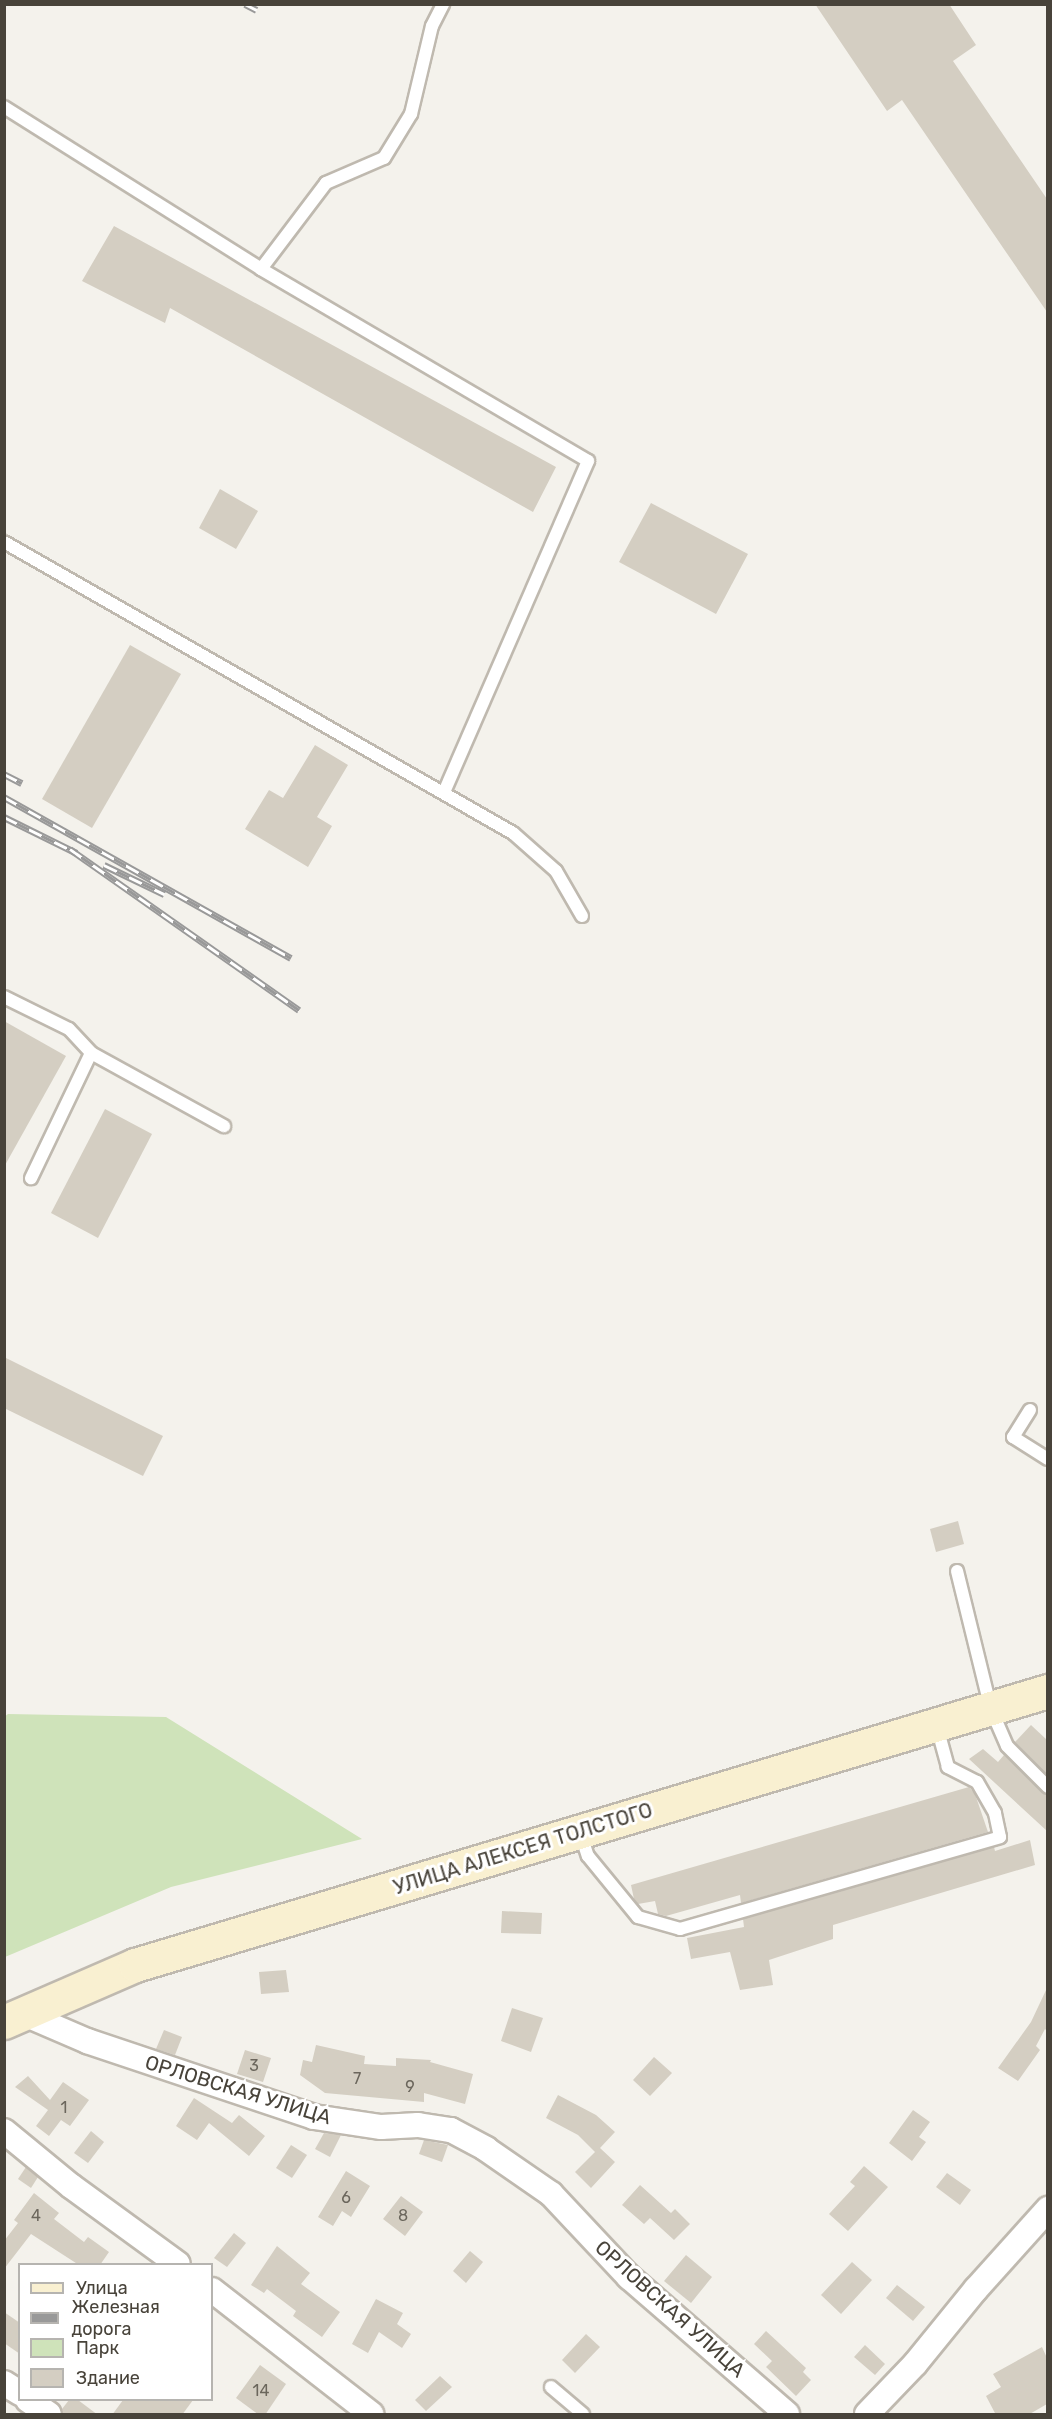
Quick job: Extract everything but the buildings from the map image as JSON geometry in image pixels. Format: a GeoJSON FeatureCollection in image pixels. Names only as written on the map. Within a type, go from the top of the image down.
{"type":"FeatureCollection","features":[{"type":"Feature","properties":{"kind":"street","name":"УЛИЦА АЛЕКСЕЯ ТОЛСТОГО"},"geometry":{"type":"LineString","coordinates":[[13,2018],[135,1965],[1047,1691]]}},
{"type":"Feature","properties":{"kind":"street","name":"ОРЛОВСКАЯ УЛИЦА"},"geometry":{"type":"LineString","coordinates":[[13,2018],[314,2118],[381,2127],[418,2125],[451,2130],[486,2149],[551,2194],[629,2277],[788,2415]]}},
{"type":"Feature","properties":{"kind":"street"},"geometry":{"type":"LineString","coordinates":[[4,2131],[71,2186],[175,2263]]}},
{"type":"Feature","properties":{"kind":"street"},"geometry":{"type":"LineString","coordinates":[[867,2415],[915,2364],[976,2289],[1047,2209]]}},
{"type":"Feature","properties":{"kind":"street"},"geometry":{"type":"LineString","coordinates":[[213,2291],[371,2415]]}},
{"type":"Feature","properties":{"kind":"street"},"geometry":{"type":"LineString","coordinates":[[4,2382],[18,2392]]}},
{"type":"Feature","properties":{"kind":"street"},"geometry":{"type":"LineString","coordinates":[[29,2401],[49,2415]]}},
{"type":"Feature","properties":{"kind":"lane"},"geometry":{"type":"LineString","coordinates":[[261,269],[326,183],[384,158],[411,114],[432,26],[442,4]]}},
{"type":"Feature","properties":{"kind":"lane"},"geometry":{"type":"LineString","coordinates":[[4,107],[261,269],[588,461],[444,792]]}},
{"type":"Feature","properties":{"kind":"lane"},"geometry":{"type":"LineString","coordinates":[[4,542],[513,832],[556,871],[582,916]]}},
{"type":"Feature","properties":{"kind":"lane"},"geometry":{"type":"LineString","coordinates":[[4,997],[69,1029],[91,1053],[224,1126]]}},
{"type":"Feature","properties":{"kind":"lane"},"geometry":{"type":"LineString","coordinates":[[31,1178],[91,1053]]}},
{"type":"Feature","properties":{"kind":"lane"},"geometry":{"type":"LineString","coordinates":[[1030,1410],[1013,1437],[1047,1459]]}},
{"type":"Feature","properties":{"kind":"lane"},"geometry":{"type":"LineString","coordinates":[[957,1571],[991,1709],[1007,1746],[1047,1787]]}},
{"type":"Feature","properties":{"kind":"lane"},"geometry":{"type":"LineString","coordinates":[[580,1832],[588,1856],[638,1917],[680,1929],[1000,1837],[995,1813],[977,1782],[948,1767],[936,1725]]}},
{"type":"Feature","properties":{"kind":"lane"},"geometry":{"type":"LineString","coordinates":[[551,2387],[583,2415]]}},
{"type":"Feature","properties":{"kind":"green space"},"geometry":{"type":"Polygon","coordinates":[[[8,1714],[166,1717],[362,1839],[171,1887],[5,1957],[4,1717],[8,1714]]]}},
{"type":"Feature","properties":{"kind":"railway"},"geometry":{"type":"LineString","coordinates":[[245,4],[257,10]]}},
{"type":"Feature","properties":{"kind":"railway"},"geometry":{"type":"LineString","coordinates":[[4,774],[22,783]]}},
{"type":"Feature","properties":{"kind":"railway"},"geometry":{"type":"LineString","coordinates":[[4,797],[291,958]]}},
{"type":"Feature","properties":{"kind":"railway"},"geometry":{"type":"LineString","coordinates":[[4,817],[77,853]]}},
{"type":"Feature","properties":{"kind":"railway"},"geometry":{"type":"LineString","coordinates":[[70,849],[299,1010]]}},
{"type":"Feature","properties":{"kind":"railway"},"geometry":{"type":"LineString","coordinates":[[104,865],[164,894]]}}]}
